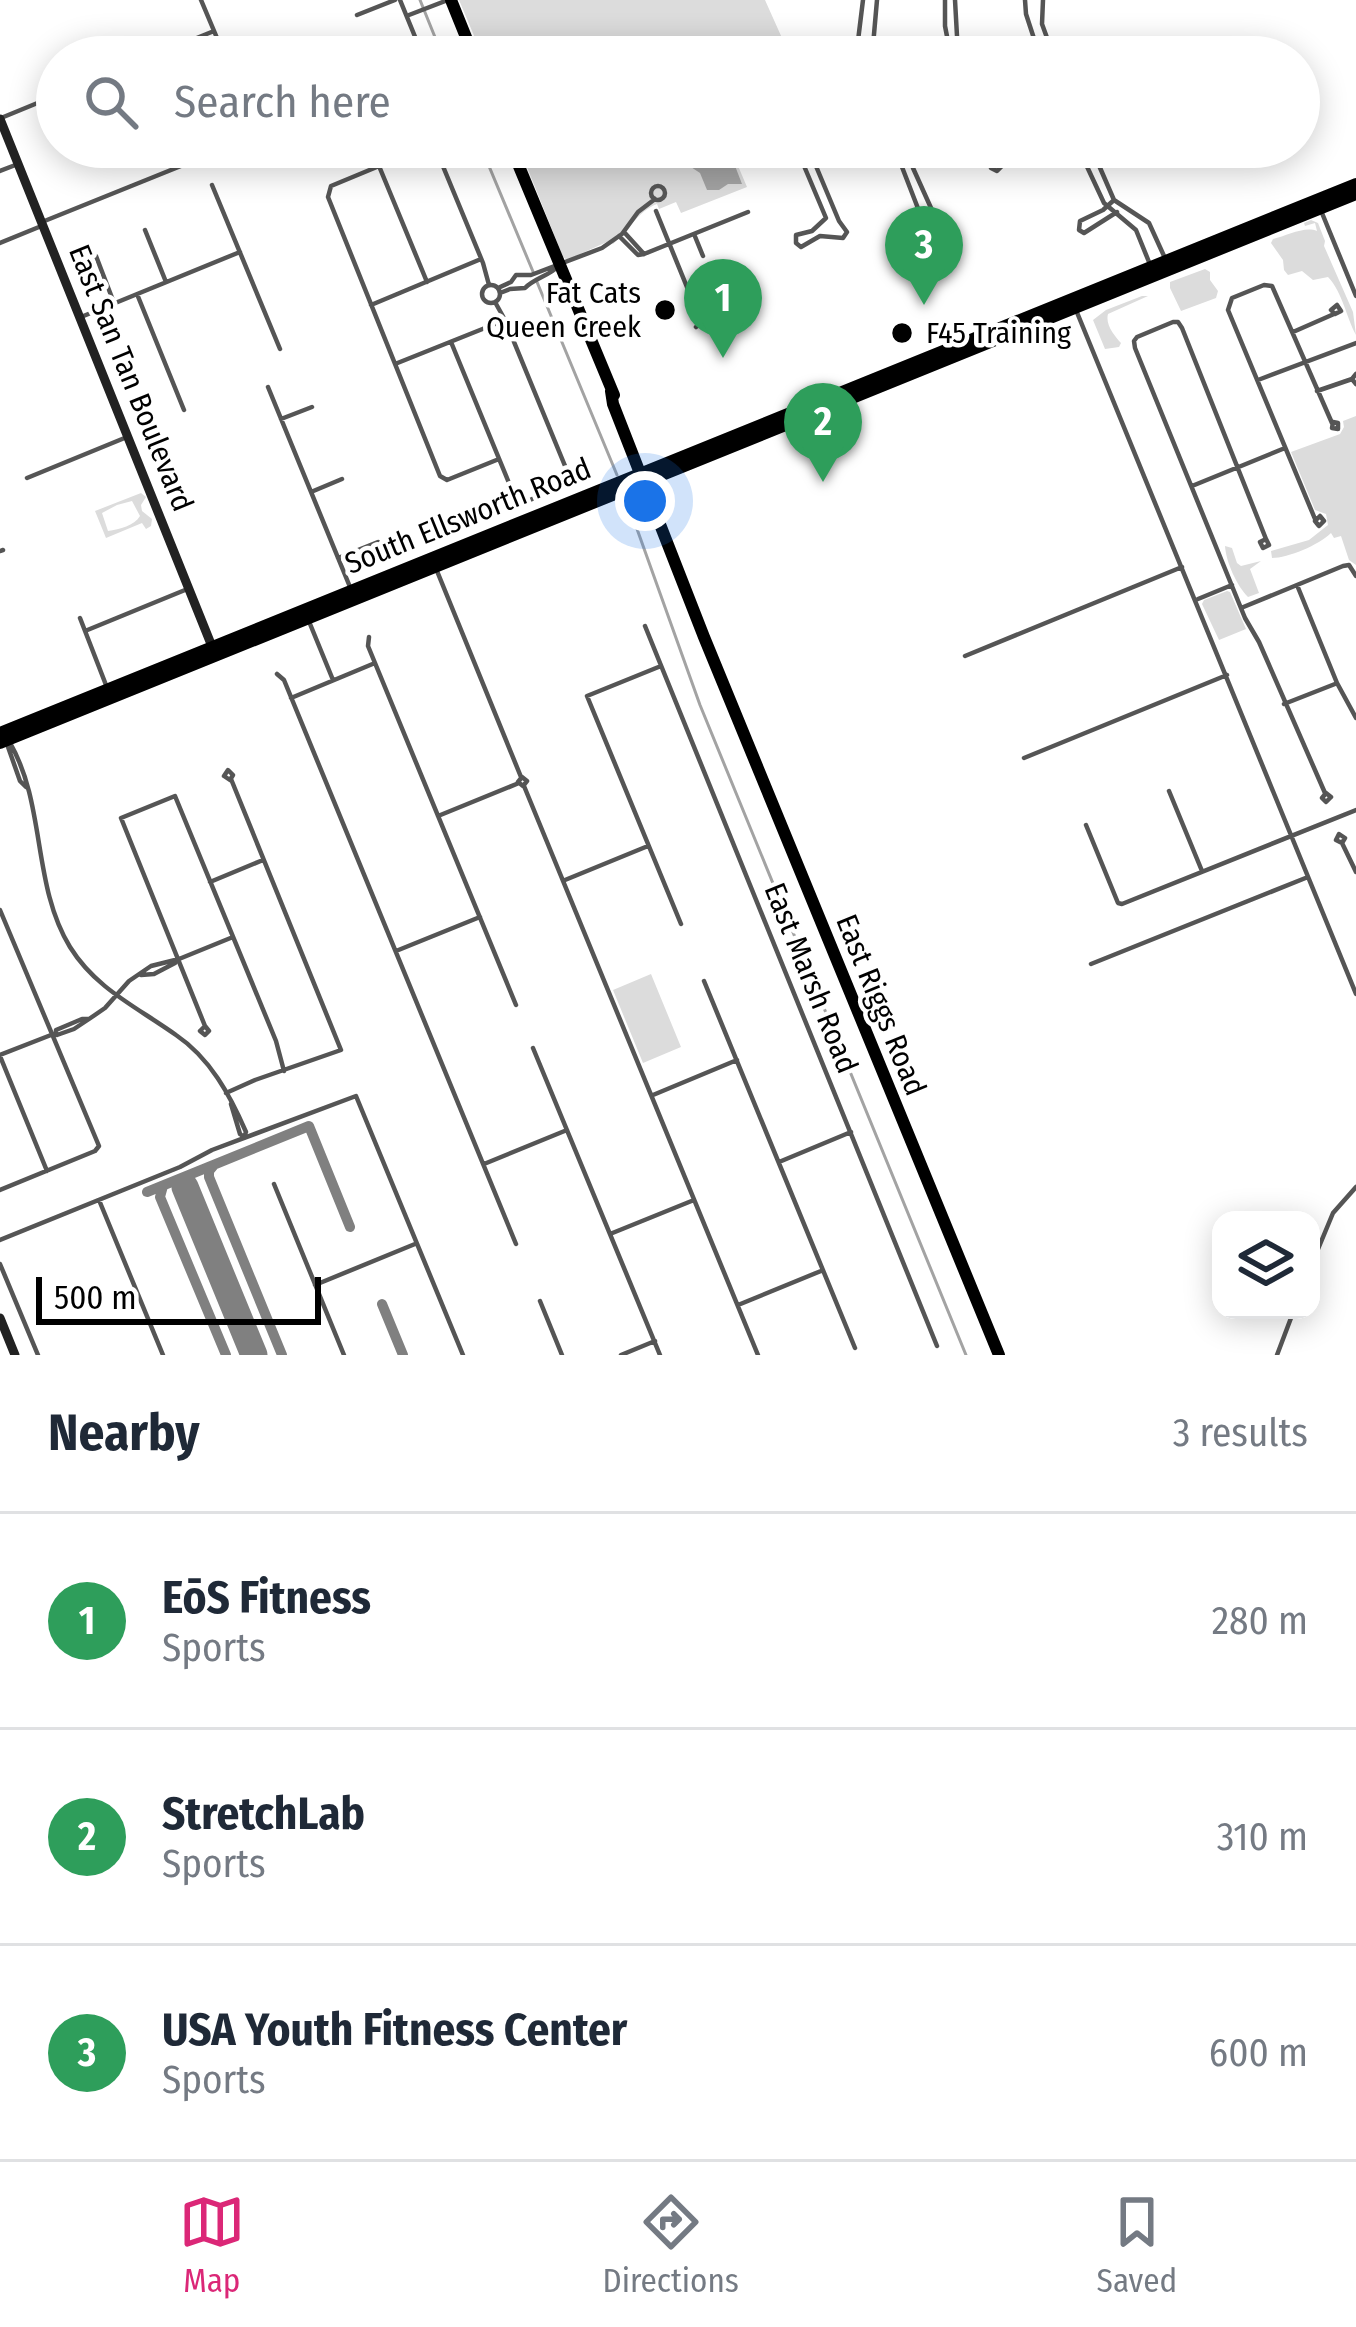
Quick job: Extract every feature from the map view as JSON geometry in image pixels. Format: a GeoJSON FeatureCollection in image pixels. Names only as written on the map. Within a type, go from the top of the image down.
{"type":"FeatureCollection","features":[{"type":"Feature","properties":{"kind":"main road"},"geometry":{"type":"LineString","coordinates":[[449,0],[465,36]]}},
{"type":"Feature","properties":{"kind":"main road","name":"East Riggs Road"},"geometry":{"type":"LineString","coordinates":[[520,168],[646,476],[719,673],[999,1355]]}},
{"type":"Feature","properties":{"kind":"main road","name":"South Ellsworth Road"},"geometry":{"type":"LineString","coordinates":[[3,735],[1147,274],[1356,184]]}},
{"type":"Feature","properties":{"kind":"main road","name":"South Ellsworth Road"},"geometry":{"type":"LineString","coordinates":[[1147,274],[1166,261],[1356,194]]}},
{"type":"Feature","properties":{"kind":"main road","name":"South Ellsworth Road"},"geometry":{"type":"LineString","coordinates":[[3,735],[108,688],[214,651]]}},
{"type":"Feature","properties":{"kind":"street"},"geometry":{"type":"LineString","coordinates":[[201,0],[216,36]]}},
{"type":"Feature","properties":{"kind":"street"},"geometry":{"type":"LineString","coordinates":[[357,15],[398,0],[415,36]]}},
{"type":"Feature","properties":{"kind":"street"},"geometry":{"type":"LineString","coordinates":[[407,16],[449,0]]}},
{"type":"Feature","properties":{"kind":"street"},"geometry":{"type":"LineString","coordinates":[[859,36],[863,0]]}},
{"type":"Feature","properties":{"kind":"street"},"geometry":{"type":"LineString","coordinates":[[873,36],[877,0]]}},
{"type":"Feature","properties":{"kind":"street"},"geometry":{"type":"LineString","coordinates":[[945,0],[949,36]]}},
{"type":"Feature","properties":{"kind":"street"},"geometry":{"type":"LineString","coordinates":[[956,0],[956,36]]}},
{"type":"Feature","properties":{"kind":"street"},"geometry":{"type":"LineString","coordinates":[[1025,0],[1033,36]]}},
{"type":"Feature","properties":{"kind":"street"},"geometry":{"type":"LineString","coordinates":[[1043,0],[1046,36]]}},
{"type":"Feature","properties":{"kind":"street"},"geometry":{"type":"LineString","coordinates":[[202,36],[214,31]]}},
{"type":"Feature","properties":{"kind":"street"},"geometry":{"type":"LineString","coordinates":[[0,119],[36,104]]}},
{"type":"Feature","properties":{"kind":"street","name":"East San Tan Boulevard"},"geometry":{"type":"LineString","coordinates":[[0,119],[214,651]]}},
{"type":"Feature","properties":{"kind":"street"},"geometry":{"type":"LineString","coordinates":[[0,171],[19,164]]}},
{"type":"Feature","properties":{"kind":"street"},"geometry":{"type":"LineString","coordinates":[[0,243],[177,168]]}},
{"type":"Feature","properties":{"kind":"street"},"geometry":{"type":"LineString","coordinates":[[374,168],[328,188],[328,197],[440,476],[447,480],[499,459]]}},
{"type":"Feature","properties":{"kind":"street"},"geometry":{"type":"LineString","coordinates":[[380,168],[427,282]]}},
{"type":"Feature","properties":{"kind":"street"},"geometry":{"type":"LineString","coordinates":[[444,168],[489,285],[499,291],[525,288],[532,278],[602,248],[655,199]]}},
{"type":"Feature","properties":{"kind":"street"},"geometry":{"type":"LineString","coordinates":[[805,168],[826,218],[812,231],[796,236],[801,247],[820,236],[843,238],[847,232],[817,168]]}},
{"type":"Feature","properties":{"kind":"street"},"geometry":{"type":"LineString","coordinates":[[902,168],[924,215],[931,208],[914,168]]}},
{"type":"Feature","properties":{"kind":"street"},"geometry":{"type":"LineString","coordinates":[[1089,168],[1107,206],[1132,224],[1142,244],[1147,274]]}},
{"type":"Feature","properties":{"kind":"street"},"geometry":{"type":"LineString","coordinates":[[1100,168],[1114,200],[1149,223],[1166,261]]}},
{"type":"Feature","properties":{"kind":"street"},"geometry":{"type":"LineString","coordinates":[[212,184],[280,349]]}},
{"type":"Feature","properties":{"kind":"street"},"geometry":{"type":"LineString","coordinates":[[1114,200],[1081,221],[1078,230],[1084,233],[1122,206]]}},
{"type":"Feature","properties":{"kind":"street"},"geometry":{"type":"LineString","coordinates":[[1318,204],[1356,296]]}},
{"type":"Feature","properties":{"kind":"street"},"geometry":{"type":"LineString","coordinates":[[656,211],[700,319],[696,327]]}},
{"type":"Feature","properties":{"kind":"street"},"geometry":{"type":"LineString","coordinates":[[622,234],[638,255],[644,254],[748,212]]}},
{"type":"Feature","properties":{"kind":"street"},"geometry":{"type":"LineString","coordinates":[[145,230],[166,282]]}},
{"type":"Feature","properties":{"kind":"street"},"geometry":{"type":"LineString","coordinates":[[694,234],[703,256]]}},
{"type":"Feature","properties":{"kind":"street"},"geometry":{"type":"LineString","coordinates":[[1142,244],[1156,238]]}},
{"type":"Feature","properties":{"kind":"street"},"geometry":{"type":"LineString","coordinates":[[81,317],[240,252]]}},
{"type":"Feature","properties":{"kind":"street"},"geometry":{"type":"LineString","coordinates":[[95,256],[114,303]]}},
{"type":"Feature","properties":{"kind":"street"},"geometry":{"type":"LineString","coordinates":[[371,305],[481,259]]}},
{"type":"Feature","properties":{"kind":"street"},"geometry":{"type":"LineString","coordinates":[[495,302],[516,275],[532,278]]}},
{"type":"Feature","properties":{"kind":"street"},"geometry":{"type":"LineString","coordinates":[[1316,519],[1228,310],[1229,301],[1270,284],[1332,423]]}},
{"type":"Feature","properties":{"kind":"street"},"geometry":{"type":"LineString","coordinates":[[489,285],[483,297],[495,302]]}},
{"type":"Feature","properties":{"kind":"street"},"geometry":{"type":"LineString","coordinates":[[137,294],[184,410]]}},
{"type":"Feature","properties":{"kind":"street"},"geometry":{"type":"LineString","coordinates":[[452,341],[512,494],[519,502],[569,482],[495,302]]}},
{"type":"Feature","properties":{"kind":"street"},"geometry":{"type":"LineString","coordinates":[[1073,304],[1356,994]]}},
{"type":"Feature","properties":{"kind":"street"},"geometry":{"type":"LineString","coordinates":[[1293,332],[1334,314]]}},
{"type":"Feature","properties":{"kind":"street"},"geometry":{"type":"LineString","coordinates":[[395,364],[506,320]]}},
{"type":"Feature","properties":{"kind":"street"},"geometry":{"type":"LineString","coordinates":[[1266,539],[1182,328],[1178,322],[1140,335],[1134,340],[1241,608],[1325,793]]}},
{"type":"Feature","properties":{"kind":"street"},"geometry":{"type":"LineString","coordinates":[[1258,380],[1356,343]]}},
{"type":"Feature","properties":{"kind":"street"},"geometry":{"type":"LineString","coordinates":[[1317,391],[1355,379]]}},
{"type":"Feature","properties":{"kind":"street"},"geometry":{"type":"LineString","coordinates":[[268,387],[353,594]]}},
{"type":"Feature","properties":{"kind":"street"},"geometry":{"type":"LineString","coordinates":[[280,419],[312,406]]}},
{"type":"Feature","properties":{"kind":"street"},"geometry":{"type":"LineString","coordinates":[[27,478],[129,436]]}},
{"type":"Feature","properties":{"kind":"street"},"geometry":{"type":"LineString","coordinates":[[1192,486],[1285,448]]}},
{"type":"Feature","properties":{"kind":"street"},"geometry":{"type":"LineString","coordinates":[[311,492],[342,479]]}},
{"type":"Feature","properties":{"kind":"street"},"geometry":{"type":"LineString","coordinates":[[338,558],[378,542]]}},
{"type":"Feature","properties":{"kind":"street"},"geometry":{"type":"LineString","coordinates":[[433,562],[758,1355]]}},
{"type":"Feature","properties":{"kind":"street"},"geometry":{"type":"LineString","coordinates":[[1241,608],[1349,565],[1356,576]]}},
{"type":"Feature","properties":{"kind":"street"},"geometry":{"type":"LineString","coordinates":[[965,656],[1182,568]]}},
{"type":"Feature","properties":{"kind":"street"},"geometry":{"type":"LineString","coordinates":[[1196,600],[1232,585]]}},
{"type":"Feature","properties":{"kind":"street"},"geometry":{"type":"LineString","coordinates":[[1297,585],[1356,718]]}},
{"type":"Feature","properties":{"kind":"street"},"geometry":{"type":"LineString","coordinates":[[85,631],[189,589]]}},
{"type":"Feature","properties":{"kind":"street"},"geometry":{"type":"LineString","coordinates":[[306,614],[333,680]]}},
{"type":"Feature","properties":{"kind":"street"},"geometry":{"type":"LineString","coordinates":[[80,618],[108,688]]}},
{"type":"Feature","properties":{"kind":"street","name":"East Marsh Road"},"geometry":{"type":"LineString","coordinates":[[645,626],[937,1346]]}},
{"type":"Feature","properties":{"kind":"street"},"geometry":{"type":"LineString","coordinates":[[369,637],[368,646],[516,1006]]}},
{"type":"Feature","properties":{"kind":"street"},"geometry":{"type":"LineString","coordinates":[[291,698],[375,663]]}},
{"type":"Feature","properties":{"kind":"street"},"geometry":{"type":"LineString","coordinates":[[661,666],[587,696],[681,924]]}},
{"type":"Feature","properties":{"kind":"street"},"geometry":{"type":"LineString","coordinates":[[277,674],[284,680],[516,1244]]}},
{"type":"Feature","properties":{"kind":"street"},"geometry":{"type":"LineString","coordinates":[[1024,758],[1226,675]]}},
{"type":"Feature","properties":{"kind":"street"},"geometry":{"type":"LineString","coordinates":[[1284,704],[1337,683]]}},
{"type":"Feature","properties":{"kind":"street"},"geometry":{"type":"LineString","coordinates":[[3,735],[13,745],[26,778],[48,891],[56,920],[73,951],[116,996],[189,1045],[217,1076],[246,1132],[244,1137]]}},
{"type":"Feature","properties":{"kind":"street"},"geometry":{"type":"LineString","coordinates":[[226,1094],[340,1050],[231,779]]}},
{"type":"Feature","properties":{"kind":"street"},"geometry":{"type":"LineString","coordinates":[[438,816],[521,782]]}},
{"type":"Feature","properties":{"kind":"street"},"geometry":{"type":"LineString","coordinates":[[1169,790],[1202,871]]}},
{"type":"Feature","properties":{"kind":"street"},"geometry":{"type":"LineString","coordinates":[[205,1026],[121,818],[175,796],[276,1041],[284,1072]]}},
{"type":"Feature","properties":{"kind":"street"},"geometry":{"type":"LineString","coordinates":[[1086,825],[1122,904],[1356,810]]}},
{"type":"Feature","properties":{"kind":"street"},"geometry":{"type":"LineString","coordinates":[[1342,842],[1356,872]]}},
{"type":"Feature","properties":{"kind":"street"},"geometry":{"type":"LineString","coordinates":[[563,881],[648,846]]}},
{"type":"Feature","properties":{"kind":"street"},"geometry":{"type":"LineString","coordinates":[[210,882],[263,860]]}},
{"type":"Feature","properties":{"kind":"street"},"geometry":{"type":"LineString","coordinates":[[1091,964],[1308,877]]}},
{"type":"Feature","properties":{"kind":"street"},"geometry":{"type":"LineString","coordinates":[[0,910],[99,1148],[0,1190]]}},
{"type":"Feature","properties":{"kind":"street"},"geometry":{"type":"LineString","coordinates":[[395,951],[480,917]]}},
{"type":"Feature","properties":{"kind":"street"},"geometry":{"type":"LineString","coordinates":[[47,1172],[0,1056],[89,1019],[140,975],[232,937]]}},
{"type":"Feature","properties":{"kind":"street"},"geometry":{"type":"LineString","coordinates":[[1347,971],[1356,967]]}},
{"type":"Feature","properties":{"kind":"street"},"geometry":{"type":"LineString","coordinates":[[704,980],[855,1348]]}},
{"type":"Feature","properties":{"kind":"street"},"geometry":{"type":"LineString","coordinates":[[533,1048],[660,1355]]}},
{"type":"Feature","properties":{"kind":"street"},"geometry":{"type":"LineString","coordinates":[[651,1095],[737,1060]]}},
{"type":"Feature","properties":{"kind":"street"},"geometry":{"type":"LineString","coordinates":[[0,1240],[244,1137],[356,1096],[463,1355]]}},
{"type":"Feature","properties":{"kind":"street"},"geometry":{"type":"LineString","coordinates":[[483,1164],[567,1130]]}},
{"type":"Feature","properties":{"kind":"street"},"geometry":{"type":"LineString","coordinates":[[779,1162],[851,1132]]}},
{"type":"Feature","properties":{"kind":"street"},"geometry":{"type":"LineString","coordinates":[[274,1184],[344,1355]]}},
{"type":"Feature","properties":{"kind":"street"},"geometry":{"type":"LineString","coordinates":[[1320,1245],[1334,1213],[1356,1187]]}},
{"type":"Feature","properties":{"kind":"street"},"geometry":{"type":"LineString","coordinates":[[99,1200],[163,1355]]}},
{"type":"Feature","properties":{"kind":"street"},"geometry":{"type":"LineString","coordinates":[[610,1234],[695,1200]]}},
{"type":"Feature","properties":{"kind":"street"},"geometry":{"type":"LineString","coordinates":[[315,1285],[417,1244]]}},
{"type":"Feature","properties":{"kind":"street"},"geometry":{"type":"LineString","coordinates":[[0,1264],[38,1355]]}},
{"type":"Feature","properties":{"kind":"street"},"geometry":{"type":"LineString","coordinates":[[738,1305],[823,1270]]}},
{"type":"Feature","properties":{"kind":"street"},"geometry":{"type":"LineString","coordinates":[[540,1301],[562,1355]]}},
{"type":"Feature","properties":{"kind":"street"},"geometry":{"type":"LineString","coordinates":[[0,1318],[15,1355]]}},
{"type":"Feature","properties":{"kind":"street"},"geometry":{"type":"LineString","coordinates":[[1277,1355],[1291,1319]]}},
{"type":"Feature","properties":{"kind":"street"},"geometry":{"type":"LineString","coordinates":[[621,1355],[655,1341]]}},
{"type":"Feature","properties":{"kind":"shaded area"},"geometry":{"type":"Polygon","coordinates":[[[459,0],[765,0],[781,36],[474,36],[459,0]]]}},
{"type":"Feature","properties":{"kind":"shaded area"},"geometry":{"type":"Polygon","coordinates":[[[527,168],[739,168],[747,187],[681,213],[676,202],[659,209],[657,204],[613,244],[609,241],[567,260],[527,168]]]}},
{"type":"Feature","properties":{"kind":"shaded area"},"geometry":{"type":"Polygon","coordinates":[[[692,168],[736,168],[742,184],[707,190],[692,168]]]}},
{"type":"Feature","properties":{"kind":"shaded area"},"geometry":{"type":"Polygon","coordinates":[[[1311,220],[1318,223],[1353,312],[1356,335],[1328,277],[1313,280],[1302,271],[1288,275],[1271,243],[1295,232],[1317,231],[1315,223],[1305,226],[1311,220]]]}},
{"type":"Feature","properties":{"kind":"shaded area"},"geometry":{"type":"Polygon","coordinates":[[[1205,269],[1218,291],[1216,298],[1181,311],[1170,282],[1205,269]]]}},
{"type":"Feature","properties":{"kind":"shaded area"},"geometry":{"type":"Polygon","coordinates":[[[1148,296],[1108,314],[1109,326],[1121,343],[1105,349],[1093,320],[1148,296]]]}},
{"type":"Feature","properties":{"kind":"shaded area"},"geometry":{"type":"Polygon","coordinates":[[[1356,416],[1356,565],[1349,560],[1341,536],[1334,538],[1331,533],[1303,550],[1272,558],[1271,551],[1309,540],[1328,525],[1326,514],[1315,510],[1291,452],[1340,434],[1343,421],[1356,416]]]}},
{"type":"Feature","properties":{"kind":"shaded area"},"geometry":{"type":"Polygon","coordinates":[[[141,493],[146,497],[142,511],[152,519],[151,526],[146,529],[142,523],[106,538],[95,511],[141,493]],[[132,501],[102,513],[108,531],[130,525],[140,516],[132,501]]]}},
{"type":"Feature","properties":{"kind":"shaded area"},"geometry":{"type":"Polygon","coordinates":[[[1225,546],[1232,548],[1241,566],[1261,561],[1250,569],[1259,593],[1248,597],[1244,592],[1225,546]]]}},
{"type":"Feature","properties":{"kind":"shaded area"},"geometry":{"type":"Polygon","coordinates":[[[1227,591],[1246,629],[1219,640],[1202,604],[1227,591]]]}},
{"type":"Feature","properties":{"kind":"shaded area"},"geometry":{"type":"Polygon","coordinates":[[[651,974],[681,1047],[643,1063],[613,990],[651,974]]]}},
{"type":"Feature","properties":{"kind":"waterway"},"geometry":{"type":"LineString","coordinates":[[420,0],[435,36]]}},
{"type":"Feature","properties":{"kind":"waterway"},"geometry":{"type":"LineString","coordinates":[[490,168],[534,274]]}},
{"type":"Feature","properties":{"kind":"waterway"},"geometry":{"type":"LineString","coordinates":[[537,282],[617,475]]}},
{"type":"Feature","properties":{"kind":"waterway"},"geometry":{"type":"LineString","coordinates":[[627,501],[700,705],[966,1355]]}},
{"type":"Feature","properties":{"kind":"taxiway"},"geometry":{"type":"LineString","coordinates":[[147,1192],[309,1126],[350,1227]]}},
{"type":"Feature","properties":{"kind":"taxiway"},"geometry":{"type":"LineString","coordinates":[[214,1165],[209,1177],[282,1355]]}},
{"type":"Feature","properties":{"kind":"taxiway"},"geometry":{"type":"LineString","coordinates":[[163,1186],[160,1197],[226,1355]]}},
{"type":"Feature","properties":{"kind":"taxiway"},"geometry":{"type":"LineString","coordinates":[[382,1304],[403,1355]]}},
{"type":"Feature","properties":{"kind":"runway"},"geometry":{"type":"LineString","coordinates":[[185,1187],[254,1355]]}},
{"type":"Feature","properties":{"kind":"place","name":"USA Youth Fitness Center"},"geometry":{"type":"Point","coordinates":[924,305]}},
{"type":"Feature","properties":{"kind":"place","name":"Fat Cats Queen Creek"},"geometry":{"type":"Point","coordinates":[665,310]}},
{"type":"Feature","properties":{"kind":"place","name":"F45 Training"},"geometry":{"type":"Point","coordinates":[902,333]}},
{"type":"Feature","properties":{"kind":"place","name":"EōS Fitness"},"geometry":{"type":"Point","coordinates":[723,358]}},
{"type":"Feature","properties":{"kind":"place","name":"StretchLab"},"geometry":{"type":"Point","coordinates":[823,482]}}]}
